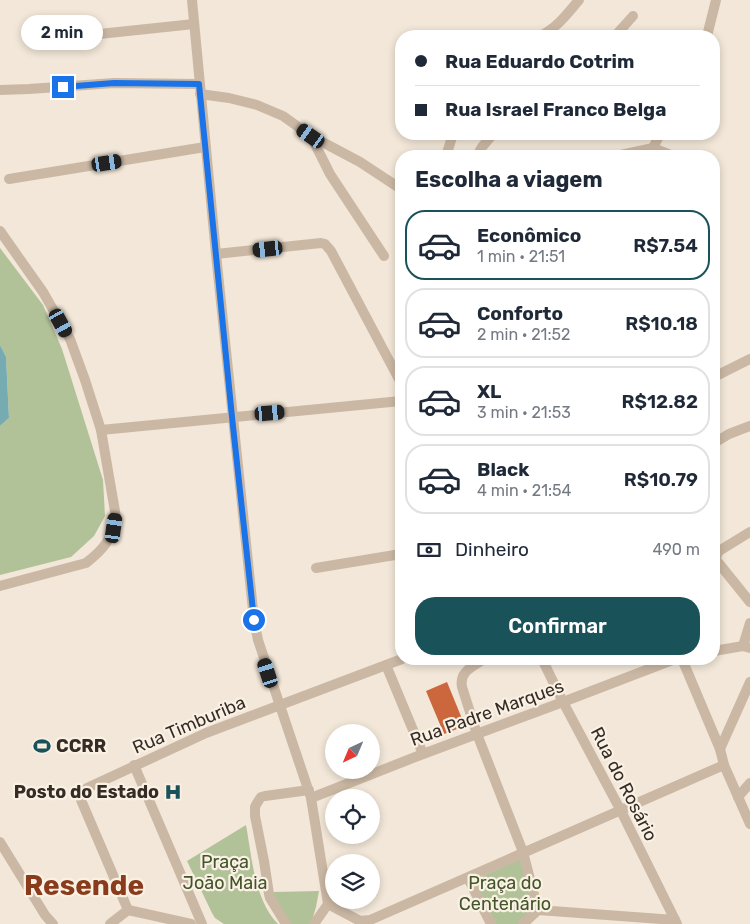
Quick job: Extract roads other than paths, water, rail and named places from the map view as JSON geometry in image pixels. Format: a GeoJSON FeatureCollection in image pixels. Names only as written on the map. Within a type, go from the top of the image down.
{"type":"FeatureCollection","features":[{"type":"Feature","properties":{"kind":"street"},"geometry":{"type":"LineString","coordinates":[[192,0],[205,147],[254,620],[258,640],[310,794],[325,886]]}},
{"type":"Feature","properties":{"kind":"street"},"geometry":{"type":"LineString","coordinates":[[551,30],[560,23],[579,0]]}},
{"type":"Feature","properties":{"kind":"street"},"geometry":{"type":"LineString","coordinates":[[708,30],[716,0]]}},
{"type":"Feature","properties":{"kind":"street"},"geometry":{"type":"LineString","coordinates":[[620,30],[633,16]]}},
{"type":"Feature","properties":{"kind":"street"},"geometry":{"type":"LineString","coordinates":[[52,39],[194,24]]}},
{"type":"Feature","properties":{"kind":"street"},"geometry":{"type":"LineString","coordinates":[[0,90],[29,90],[114,83],[200,89],[257,105],[283,116],[311,136],[360,162],[395,185]]}},
{"type":"Feature","properties":{"kind":"street"},"geometry":{"type":"LineString","coordinates":[[311,136],[330,174],[384,256]]}},
{"type":"Feature","properties":{"kind":"street"},"geometry":{"type":"LineString","coordinates":[[653,148],[657,140]]}},
{"type":"Feature","properties":{"kind":"street"},"geometry":{"type":"LineString","coordinates":[[9,179],[205,147]]}},
{"type":"Feature","properties":{"kind":"street"},"geometry":{"type":"LineString","coordinates":[[644,150],[653,148],[658,150]]}},
{"type":"Feature","properties":{"kind":"street"},"geometry":{"type":"LineString","coordinates":[[0,231],[43,292],[70,339],[101,430],[116,516],[114,528],[108,540],[97,555],[86,564],[0,586]]}},
{"type":"Feature","properties":{"kind":"street"},"geometry":{"type":"LineString","coordinates":[[216,254],[325,244],[331,251],[395,371]]}},
{"type":"Feature","properties":{"kind":"street"},"geometry":{"type":"LineString","coordinates":[[720,374],[750,359]]}},
{"type":"Feature","properties":{"kind":"street"},"geometry":{"type":"LineString","coordinates":[[101,430],[395,401]]}},
{"type":"Feature","properties":{"kind":"street"},"geometry":{"type":"LineString","coordinates":[[720,439],[750,426]]}},
{"type":"Feature","properties":{"kind":"street"},"geometry":{"type":"LineString","coordinates":[[720,550],[750,532]]}},
{"type":"Feature","properties":{"kind":"street"},"geometry":{"type":"LineString","coordinates":[[316,568],[395,555]]}},
{"type":"Feature","properties":{"kind":"street"},"geometry":{"type":"LineString","coordinates":[[720,565],[750,602]]}},
{"type":"Feature","properties":{"kind":"street"},"geometry":{"type":"LineString","coordinates":[[720,650],[747,647],[750,623]]}},
{"type":"Feature","properties":{"kind":"street","name":"Rua Timburiba"},"geometry":{"type":"LineString","coordinates":[[128,910],[81,800],[81,795],[87,788],[206,733],[395,661]]}},
{"type":"Feature","properties":{"kind":"street"},"geometry":{"type":"LineString","coordinates":[[386,664],[423,754]]}},
{"type":"Feature","properties":{"kind":"street"},"geometry":{"type":"LineString","coordinates":[[475,665],[465,672],[461,680],[477,734],[523,852],[538,910]]}},
{"type":"Feature","properties":{"kind":"street","name":"Rua do Rosário"},"geometry":{"type":"LineString","coordinates":[[545,665],[676,922]]}},
{"type":"Feature","properties":{"kind":"street","name":"Rua Padre Marques"},"geometry":{"type":"LineString","coordinates":[[286,924],[269,894],[255,816],[255,807],[261,798],[264,796],[310,794],[423,754],[659,665]]}},
{"type":"Feature","properties":{"kind":"street"},"geometry":{"type":"LineString","coordinates":[[685,665],[720,749],[724,765],[750,824]]}},
{"type":"Feature","properties":{"kind":"street"},"geometry":{"type":"LineString","coordinates":[[720,749],[750,682]]}},
{"type":"Feature","properties":{"kind":"street"},"geometry":{"type":"LineString","coordinates":[[134,765],[202,924]]}},
{"type":"Feature","properties":{"kind":"street"},"geometry":{"type":"LineString","coordinates":[[337,909],[360,921],[370,920],[724,765]]}},
{"type":"Feature","properties":{"kind":"street"},"geometry":{"type":"LineString","coordinates":[[738,797],[750,783]]}},
{"type":"Feature","properties":{"kind":"street"},"geometry":{"type":"LineString","coordinates":[[0,842],[45,915],[53,924]]}},
{"type":"Feature","properties":{"kind":"street"},"geometry":{"type":"LineString","coordinates":[[468,878],[491,924]]}},
{"type":"Feature","properties":{"kind":"street"},"geometry":{"type":"LineString","coordinates":[[314,924],[325,908]]}},
{"type":"Feature","properties":{"kind":"street"},"geometry":{"type":"LineString","coordinates":[[110,924],[128,910],[191,924]]}},
{"type":"Feature","properties":{"kind":"street"},"geometry":{"type":"LineString","coordinates":[[523,924],[538,910],[676,922]]}},
{"type":"Feature","properties":{"kind":"water"},"geometry":{"type":"Polygon","coordinates":[[[0,345],[6,357],[9,418],[0,426],[0,345]]]}},
{"type":"Feature","properties":{"kind":"place","name":"CCRR"},"geometry":{"type":"Point","coordinates":[42,746]}},
{"type":"Feature","properties":{"kind":"place","name":"Posto do Estado"},"geometry":{"type":"Point","coordinates":[173,792]}},
{"type":"Feature","properties":{"kind":"district","name":"Resende"},"geometry":{"type":"Point","coordinates":[84,885]}},
{"type":"Feature","properties":{"kind":"park label","name":"Praça João Maia"},"geometry":{"type":"Point","coordinates":[225,872]}},
{"type":"Feature","properties":{"kind":"park label","name":"Praça do Centenário"},"geometry":{"type":"Point","coordinates":[505,893]}}]}
